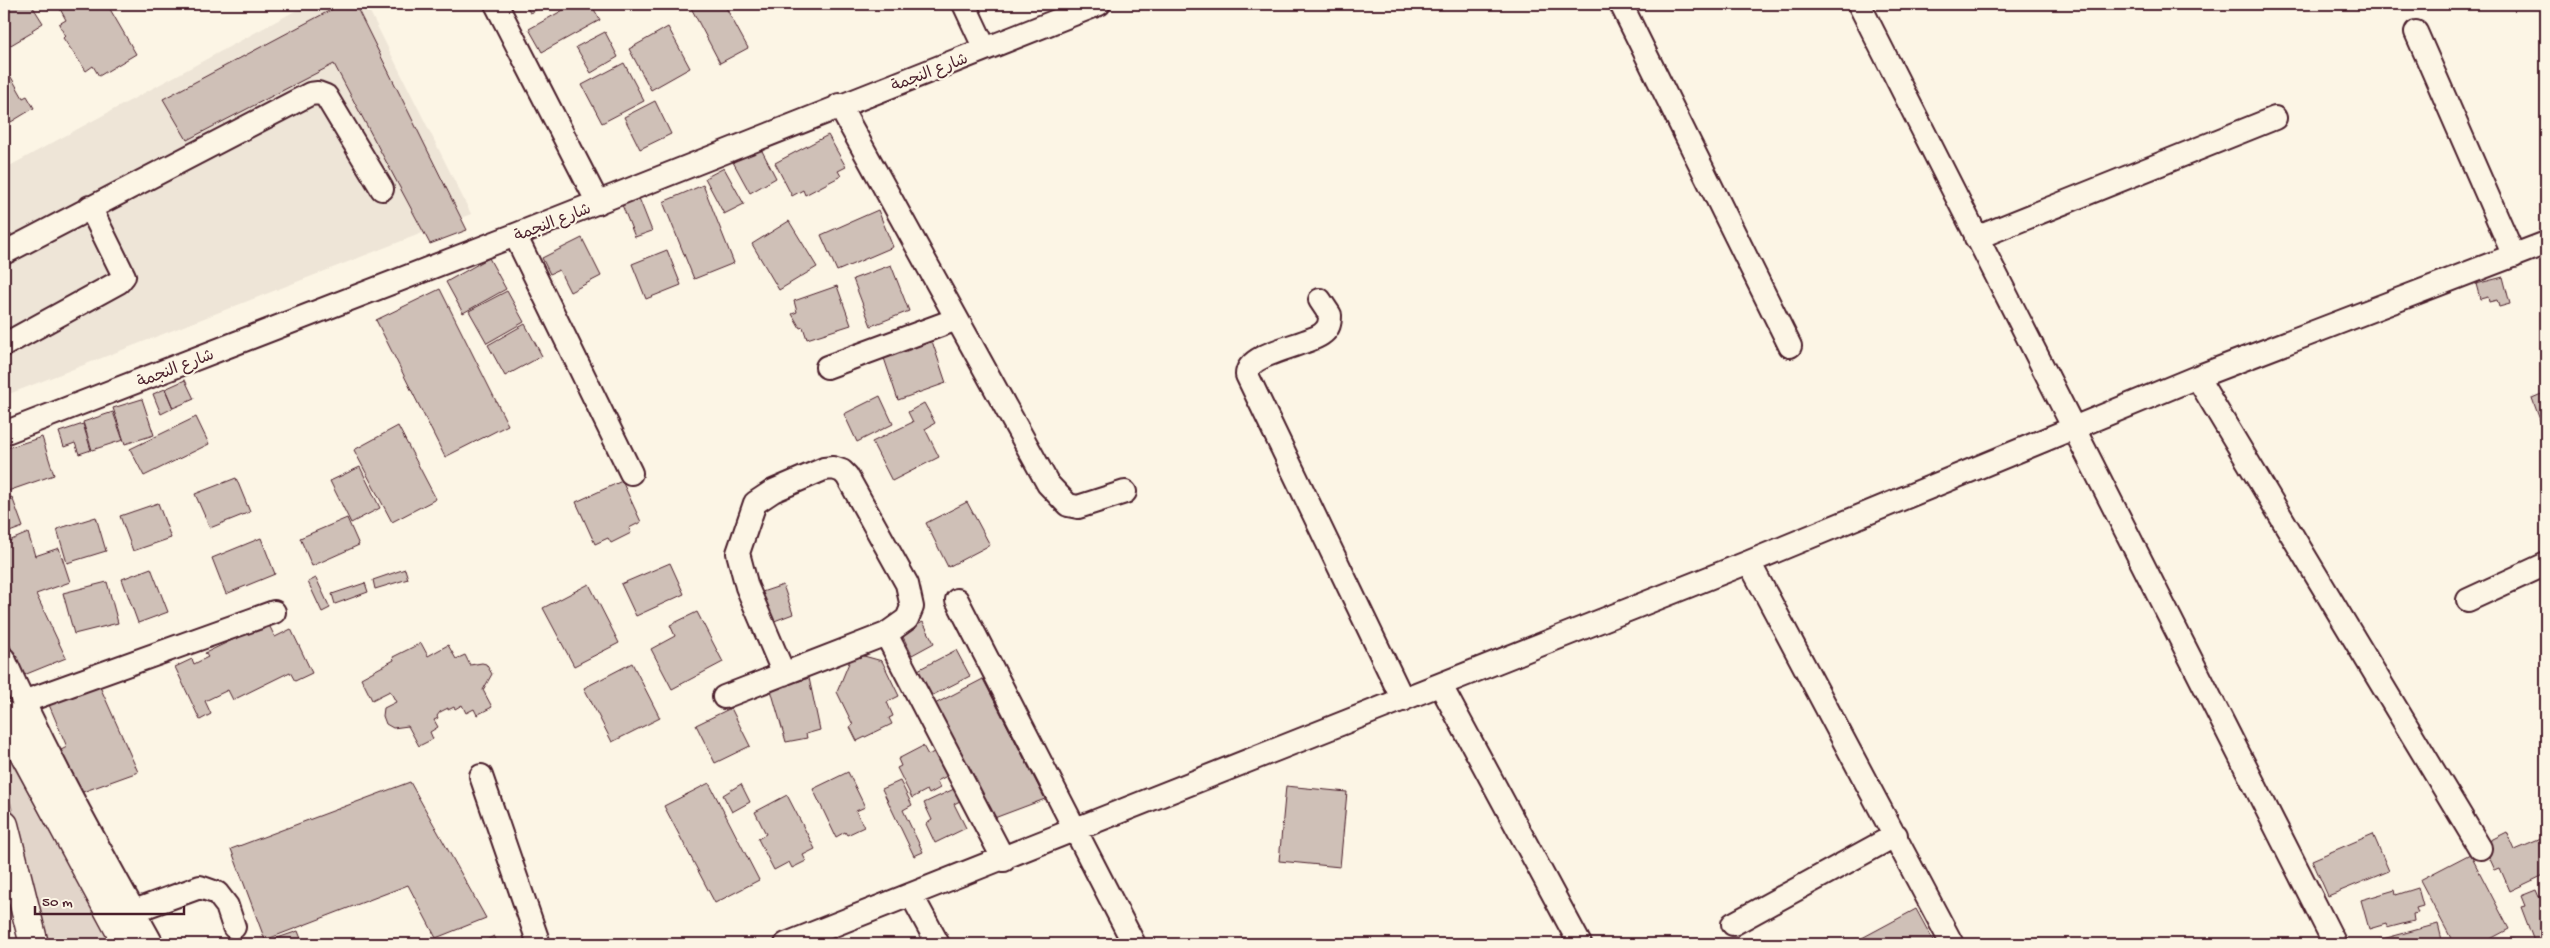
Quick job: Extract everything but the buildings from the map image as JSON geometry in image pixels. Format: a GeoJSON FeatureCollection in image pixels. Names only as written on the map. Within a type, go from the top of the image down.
{"type":"FeatureCollection","features":[{"type":"Feature","properties":{"kind":"highway"},"geometry":{"type":"LineString","coordinates":[[13,709],[127,944]]}},
{"type":"Feature","properties":{"kind":"highway"},"geometry":{"type":"LineString","coordinates":[[4,825],[34,944]]}},
{"type":"Feature","properties":{"kind":"street"},"geometry":{"type":"LineString","coordinates":[[496,4],[598,203]]}},
{"type":"Feature","properties":{"kind":"street"},"geometry":{"type":"LineString","coordinates":[[964,4],[985,49]]}},
{"type":"Feature","properties":{"kind":"street","name":"شارع النجمة"},"geometry":{"type":"LineString","coordinates":[[4,433],[598,203],[839,105],[1096,4]]}},
{"type":"Feature","properties":{"kind":"street"},"geometry":{"type":"LineString","coordinates":[[1621,4],[1790,346]]}},
{"type":"Feature","properties":{"kind":"street"},"geometry":{"type":"LineString","coordinates":[[1859,4],[2335,944]]}},
{"type":"Feature","properties":{"kind":"street"},"geometry":{"type":"LineString","coordinates":[[2416,32],[2514,256]]}},
{"type":"Feature","properties":{"kind":"street"},"geometry":{"type":"LineString","coordinates":[[4,253],[310,94],[318,93],[326,96],[382,189]]}},
{"type":"Feature","properties":{"kind":"street"},"geometry":{"type":"LineString","coordinates":[[839,105],[1048,484],[1068,505],[1078,507],[1125,492]]}},
{"type":"Feature","properties":{"kind":"street"},"geometry":{"type":"LineString","coordinates":[[1976,238],[2275,118]]}},
{"type":"Feature","properties":{"kind":"street"},"geometry":{"type":"LineString","coordinates":[[4,345],[119,282],[124,276],[124,271],[90,207]]}},
{"type":"Feature","properties":{"kind":"street"},"geometry":{"type":"LineString","coordinates":[[515,235],[631,473]]}},
{"type":"Feature","properties":{"kind":"street"},"geometry":{"type":"LineString","coordinates":[[786,944],[1004,860],[1441,686],[1749,562],[2197,377],[2546,243]]}},
{"type":"Feature","properties":{"kind":"street"},"geometry":{"type":"LineString","coordinates":[[1320,300],[1330,315],[1328,328],[1323,334],[1290,345],[1252,363],[1247,370],[1247,375],[1403,700]]}},
{"type":"Feature","properties":{"kind":"street"},"geometry":{"type":"LineString","coordinates":[[827,366],[957,319]]}},
{"type":"Feature","properties":{"kind":"street"},"geometry":{"type":"LineString","coordinates":[[2197,377],[2480,848]]}},
{"type":"Feature","properties":{"kind":"street"},"geometry":{"type":"LineString","coordinates":[[724,696],[784,674],[886,634],[908,620],[912,607],[907,584],[842,470],[824,469],[773,491],[755,503],[738,553],[747,587],[784,674]]}},
{"type":"Feature","properties":{"kind":"street"},"geometry":{"type":"LineString","coordinates":[[1749,562],[1896,835],[1952,944]]}},
{"type":"Feature","properties":{"kind":"street"},"geometry":{"type":"LineString","coordinates":[[2468,600],[2546,564]]}},
{"type":"Feature","properties":{"kind":"street"},"geometry":{"type":"LineString","coordinates":[[957,600],[1134,944]]}},
{"type":"Feature","properties":{"kind":"street"},"geometry":{"type":"LineString","coordinates":[[13,709],[274,612]]}},
{"type":"Feature","properties":{"kind":"street"},"geometry":{"type":"LineString","coordinates":[[886,634],[1004,860]]}},
{"type":"Feature","properties":{"kind":"street"},"geometry":{"type":"LineString","coordinates":[[4,659],[13,709],[152,944]]}},
{"type":"Feature","properties":{"kind":"street"},"geometry":{"type":"LineString","coordinates":[[1441,686],[1580,944]]}},
{"type":"Feature","properties":{"kind":"street"},"geometry":{"type":"LineString","coordinates":[[481,776],[539,944]]}},
{"type":"Feature","properties":{"kind":"street"},"geometry":{"type":"LineString","coordinates":[[1733,924],[1896,835]]}},
{"type":"Feature","properties":{"kind":"street"},"geometry":{"type":"LineString","coordinates":[[134,911],[200,887],[217,892],[227,906],[234,927]]}},
{"type":"Feature","properties":{"kind":"street"},"geometry":{"type":"LineString","coordinates":[[912,896],[938,944]]}},
{"type":"Feature","properties":{"kind":"shaded area"},"geometry":{"type":"Polygon","coordinates":[[[308,4],[366,4],[471,214],[4,396],[4,169],[308,4]]]}},
{"type":"Feature","properties":{"kind":"shaded area"},"geometry":{"type":"Polygon","coordinates":[[[4,749],[112,944],[43,944],[4,774],[4,749]]]}}]}
